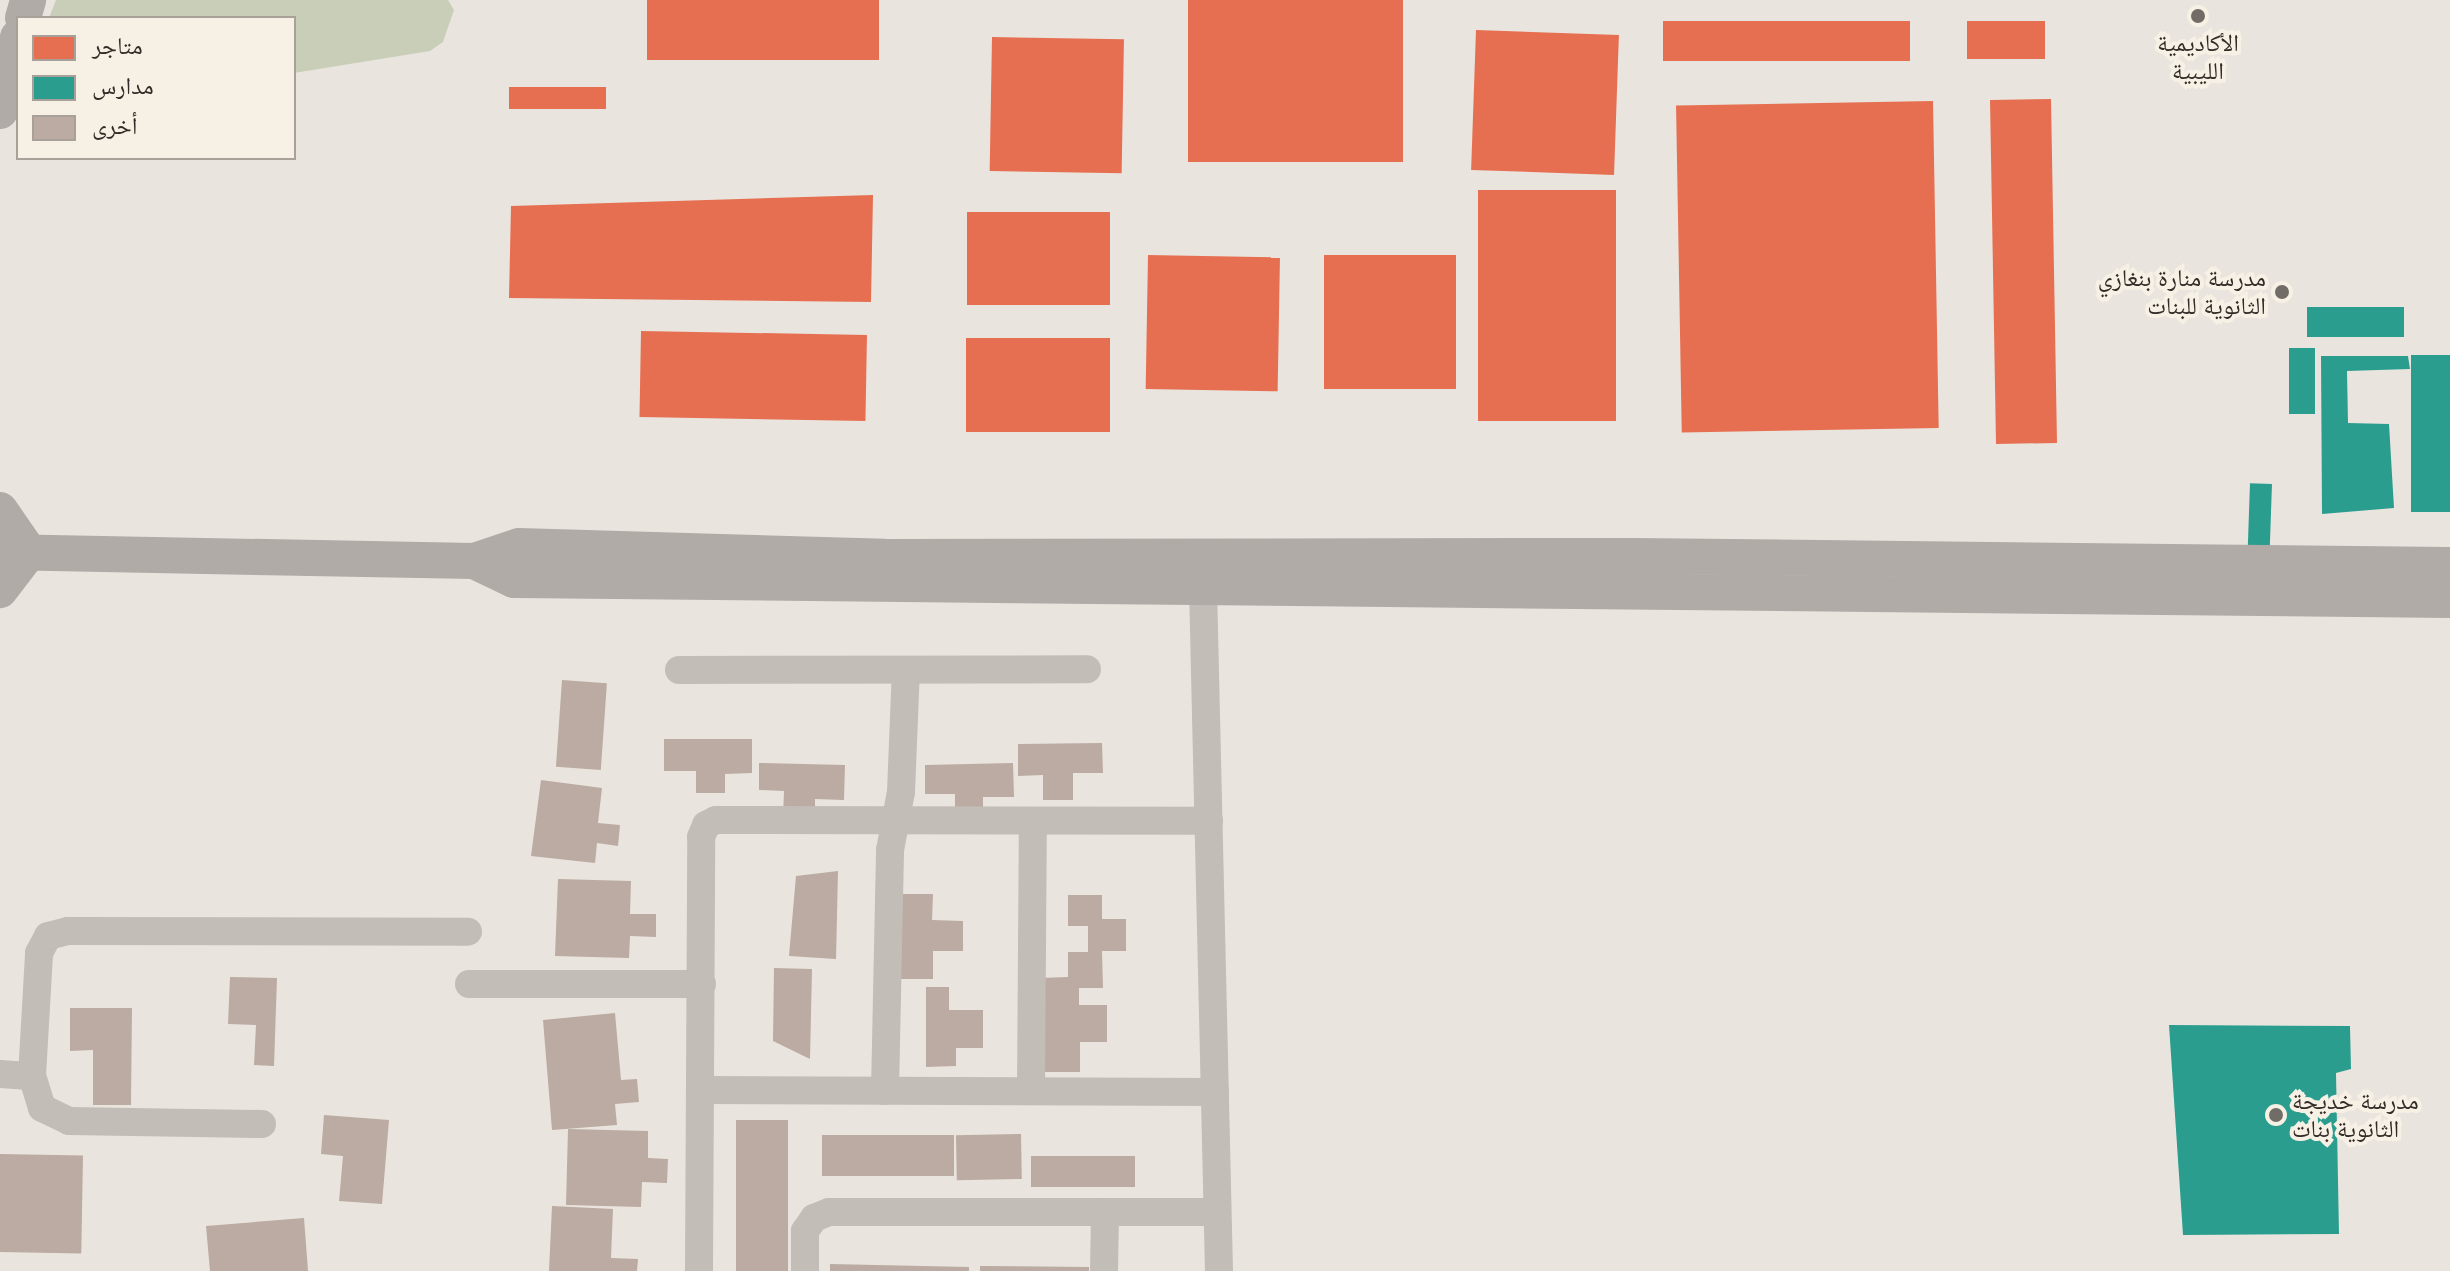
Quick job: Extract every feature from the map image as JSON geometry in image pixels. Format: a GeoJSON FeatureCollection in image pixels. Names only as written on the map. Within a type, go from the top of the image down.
{"type":"FeatureCollection","features":[{"type":"Feature","properties":{"kind":"main road"},"geometry":{"type":"LineString","coordinates":[[0,111],[16,45]]}},
{"type":"Feature","properties":{"kind":"main road"},"geometry":{"type":"LineString","coordinates":[[0,510],[14,552],[0,590]]}},
{"type":"Feature","properties":{"kind":"main road"},"geometry":{"type":"LineString","coordinates":[[14,552],[474,561],[519,546],[885,557],[1634,556],[2450,565]]}},
{"type":"Feature","properties":{"kind":"main road"},"geometry":{"type":"LineString","coordinates":[[474,561],[514,580],[2450,600]]}},
{"type":"Feature","properties":{"kind":"street"},"geometry":{"type":"LineString","coordinates":[[1203,587],[1219,1271]]}},
{"type":"Feature","properties":{"kind":"street"},"geometry":{"type":"LineString","coordinates":[[679,670],[1087,669]]}},
{"type":"Feature","properties":{"kind":"street"},"geometry":{"type":"LineString","coordinates":[[885,1091],[890,850],[895,822],[906,670]]}},
{"type":"Feature","properties":{"kind":"street"},"geometry":{"type":"LineString","coordinates":[[699,1271],[701,837],[706,825],[716,820],[1209,821]]}},
{"type":"Feature","properties":{"kind":"street"},"geometry":{"type":"LineString","coordinates":[[1031,1091],[1033,822]]}},
{"type":"Feature","properties":{"kind":"street"},"geometry":{"type":"LineString","coordinates":[[262,1124],[59,1119],[36,1100],[32,1076],[39,953],[48,936],[58,931],[468,932]]}},
{"type":"Feature","properties":{"kind":"street"},"geometry":{"type":"LineString","coordinates":[[469,984],[702,984]]}},
{"type":"Feature","properties":{"kind":"street"},"geometry":{"type":"LineString","coordinates":[[0,1074],[32,1076]]}},
{"type":"Feature","properties":{"kind":"street"},"geometry":{"type":"LineString","coordinates":[[702,1090],[1215,1092]]}},
{"type":"Feature","properties":{"kind":"street"},"geometry":{"type":"LineString","coordinates":[[805,1271],[805,1231],[814,1218],[829,1212],[1217,1212]]}},
{"type":"Feature","properties":{"kind":"street"},"geometry":{"type":"LineString","coordinates":[[1104,1271],[1105,1212]]}},
{"type":"Feature","properties":{"kind":"green space"},"geometry":{"type":"Polygon","coordinates":[[[56,0],[448,0],[454,10],[443,42],[430,51],[296,73],[296,16],[50,16],[56,0]]]}},
{"type":"Feature","properties":{"kind":"building: متاجر"},"geometry":{"type":"Polygon","coordinates":[[[647,0],[879,0],[879,60],[647,60],[647,0]]]}},
{"type":"Feature","properties":{"kind":"building: متاجر"},"geometry":{"type":"Polygon","coordinates":[[[1188,0],[1403,0],[1403,162],[1188,162],[1188,0]]]}},
{"type":"Feature","properties":{"kind":"building: متاجر"},"geometry":{"type":"Polygon","coordinates":[[[1663,21],[1910,21],[1910,61],[1663,61],[1663,21]]]}},
{"type":"Feature","properties":{"kind":"building: متاجر"},"geometry":{"type":"Polygon","coordinates":[[[1967,21],[2045,21],[2045,59],[1967,59],[1967,21]]]}},
{"type":"Feature","properties":{"kind":"building: متاجر"},"geometry":{"type":"Polygon","coordinates":[[[1476,30],[1619,35],[1614,175],[1471,170],[1476,30]]]}},
{"type":"Feature","properties":{"kind":"building: متاجر"},"geometry":{"type":"Polygon","coordinates":[[[992,37],[1124,39],[1122,173],[990,171],[992,37]]]}},
{"type":"Feature","properties":{"kind":"building: متاجر"},"geometry":{"type":"Polygon","coordinates":[[[509,87],[606,87],[606,109],[509,109],[509,87]]]}},
{"type":"Feature","properties":{"kind":"building: متاجر"},"geometry":{"type":"Polygon","coordinates":[[[2051,99],[2057,443],[1996,444],[1990,100],[2051,99]]]}},
{"type":"Feature","properties":{"kind":"building: متاجر"},"geometry":{"type":"Polygon","coordinates":[[[1933,101],[1939,428],[1682,432],[1676,105],[1933,101]]]}},
{"type":"Feature","properties":{"kind":"building: متاجر"},"geometry":{"type":"Polygon","coordinates":[[[1478,190],[1616,190],[1616,421],[1478,421],[1478,190]]]}},
{"type":"Feature","properties":{"kind":"building: متاجر"},"geometry":{"type":"Polygon","coordinates":[[[873,195],[871,302],[509,298],[511,206],[873,195]]]}},
{"type":"Feature","properties":{"kind":"building: متاجر"},"geometry":{"type":"Polygon","coordinates":[[[967,212],[1110,212],[1110,305],[967,305],[967,212]]]}},
{"type":"Feature","properties":{"kind":"building: متاجر"},"geometry":{"type":"Polygon","coordinates":[[[1148,255],[1280,257],[1278,391],[1146,389],[1148,255]]]}},
{"type":"Feature","properties":{"kind":"building: متاجر"},"geometry":{"type":"Polygon","coordinates":[[[1324,255],[1456,255],[1456,389],[1324,389],[1324,255]]]}},
{"type":"Feature","properties":{"kind":"building: متاجر"},"geometry":{"type":"Polygon","coordinates":[[[641,331],[867,335],[865,421],[639,417],[641,331]]]}},
{"type":"Feature","properties":{"kind":"building: متاجر"},"geometry":{"type":"Polygon","coordinates":[[[966,338],[1110,338],[1110,432],[966,432],[966,338]]]}},
{"type":"Feature","properties":{"kind":"building: مدارس"},"geometry":{"type":"Polygon","coordinates":[[[2307,307],[2404,307],[2404,337],[2307,337],[2307,307]]]}},
{"type":"Feature","properties":{"kind":"building: مدارس"},"geometry":{"type":"Polygon","coordinates":[[[2289,348],[2315,348],[2315,414],[2289,414],[2289,348]]]}},
{"type":"Feature","properties":{"kind":"building: مدارس"},"geometry":{"type":"Polygon","coordinates":[[[2411,355],[2450,355],[2450,512],[2411,512],[2411,355]]]}},
{"type":"Feature","properties":{"kind":"building: مدارس"},"geometry":{"type":"Polygon","coordinates":[[[2321,356],[2408,356],[2410,369],[2347,371],[2348,423],[2389,424],[2394,508],[2322,514],[2321,356]]]}},
{"type":"Feature","properties":{"kind":"building: مدارس"},"geometry":{"type":"Polygon","coordinates":[[[2250,483],[2272,484],[2270,555],[2248,554],[2250,483]]]}},
{"type":"Feature","properties":{"kind":"building: مدارس"},"geometry":{"type":"Polygon","coordinates":[[[2169,1025],[2350,1026],[2351,1069],[2336,1073],[2339,1234],[2183,1235],[2169,1025]]]}},
{"type":"Feature","properties":{"kind":"building: أخرى"},"geometry":{"type":"Polygon","coordinates":[[[562,680],[607,683],[601,770],[556,767],[562,680]]]}},
{"type":"Feature","properties":{"kind":"building: أخرى"},"geometry":{"type":"Polygon","coordinates":[[[664,739],[752,739],[752,773],[725,774],[725,793],[696,793],[696,771],[664,771],[664,739]]]}},
{"type":"Feature","properties":{"kind":"building: أخرى"},"geometry":{"type":"Polygon","coordinates":[[[1102,743],[1103,773],[1073,773],[1073,800],[1043,800],[1043,775],[1018,776],[1018,744],[1102,743]]]}},
{"type":"Feature","properties":{"kind":"building: أخرى"},"geometry":{"type":"Polygon","coordinates":[[[759,763],[845,765],[844,800],[815,799],[815,818],[783,817],[784,791],[759,790],[759,763]]]}},
{"type":"Feature","properties":{"kind":"building: أخرى"},"geometry":{"type":"Polygon","coordinates":[[[1013,763],[1014,797],[983,797],[983,816],[955,816],[955,794],[925,794],[925,765],[1013,763]]]}},
{"type":"Feature","properties":{"kind":"building: أخرى"},"geometry":{"type":"Polygon","coordinates":[[[541,780],[602,788],[598,823],[620,825],[618,846],[597,843],[595,863],[531,856],[541,780]]]}},
{"type":"Feature","properties":{"kind":"building: أخرى"},"geometry":{"type":"Polygon","coordinates":[[[838,871],[836,959],[789,956],[796,876],[838,871]]]}},
{"type":"Feature","properties":{"kind":"building: أخرى"},"geometry":{"type":"Polygon","coordinates":[[[558,879],[631,881],[630,914],[656,914],[656,937],[630,936],[629,958],[555,956],[558,879]]]}},
{"type":"Feature","properties":{"kind":"building: أخرى"},"geometry":{"type":"Polygon","coordinates":[[[900,894],[933,894],[932,920],[963,921],[963,951],[933,951],[933,979],[898,979],[900,894]]]}},
{"type":"Feature","properties":{"kind":"building: أخرى"},"geometry":{"type":"Polygon","coordinates":[[[1068,895],[1102,895],[1102,919],[1126,919],[1126,951],[1102,951],[1103,988],[1079,988],[1079,1005],[1107,1005],[1107,1042],[1080,1042],[1080,1072],[1040,1072],[1040,978],[1068,977],[1068,952],[1088,952],[1088,926],[1068,926],[1068,895]]]}},
{"type":"Feature","properties":{"kind":"building: أخرى"},"geometry":{"type":"Polygon","coordinates":[[[774,968],[812,969],[810,1059],[773,1041],[774,968]]]}},
{"type":"Feature","properties":{"kind":"building: أخرى"},"geometry":{"type":"Polygon","coordinates":[[[230,977],[277,978],[274,1066],[254,1065],[256,1025],[228,1024],[230,977]]]}},
{"type":"Feature","properties":{"kind":"building: أخرى"},"geometry":{"type":"Polygon","coordinates":[[[926,987],[949,987],[949,1010],[983,1010],[983,1048],[956,1048],[956,1066],[926,1067],[926,987]]]}},
{"type":"Feature","properties":{"kind":"building: أخرى"},"geometry":{"type":"Polygon","coordinates":[[[70,1008],[132,1008],[131,1105],[93,1105],[93,1050],[70,1051],[70,1008]]]}},
{"type":"Feature","properties":{"kind":"building: أخرى"},"geometry":{"type":"Polygon","coordinates":[[[615,1013],[621,1080],[637,1079],[639,1102],[615,1104],[617,1125],[552,1130],[543,1020],[615,1013]]]}},
{"type":"Feature","properties":{"kind":"building: أخرى"},"geometry":{"type":"Polygon","coordinates":[[[324,1115],[389,1120],[382,1204],[339,1201],[343,1156],[321,1154],[324,1115]]]}},
{"type":"Feature","properties":{"kind":"building: أخرى"},"geometry":{"type":"Polygon","coordinates":[[[736,1120],[788,1120],[788,1271],[736,1271],[736,1120]]]}},
{"type":"Feature","properties":{"kind":"building: أخرى"},"geometry":{"type":"Polygon","coordinates":[[[568,1129],[648,1131],[648,1158],[668,1159],[667,1183],[642,1182],[641,1207],[566,1205],[568,1129]]]}},
{"type":"Feature","properties":{"kind":"building: أخرى"},"geometry":{"type":"Polygon","coordinates":[[[1021,1134],[1022,1179],[957,1180],[956,1135],[1021,1134]]]}},
{"type":"Feature","properties":{"kind":"building: أخرى"},"geometry":{"type":"Polygon","coordinates":[[[822,1135],[954,1135],[954,1176],[822,1176],[822,1135]]]}},
{"type":"Feature","properties":{"kind":"building: أخرى"},"geometry":{"type":"Polygon","coordinates":[[[0,1154],[83,1155],[81,1253],[0,1252],[0,1154]]]}},
{"type":"Feature","properties":{"kind":"building: أخرى"},"geometry":{"type":"Polygon","coordinates":[[[1031,1156],[1135,1156],[1135,1187],[1031,1187],[1031,1156]]]}},
{"type":"Feature","properties":{"kind":"building: أخرى"},"geometry":{"type":"Polygon","coordinates":[[[552,1206],[613,1209],[611,1258],[638,1259],[637,1271],[549,1271],[552,1206]]]}},
{"type":"Feature","properties":{"kind":"building: أخرى"},"geometry":{"type":"Polygon","coordinates":[[[304,1218],[308,1271],[210,1271],[206,1226],[304,1218]]]}},
{"type":"Feature","properties":{"kind":"building: أخرى"},"geometry":{"type":"Polygon","coordinates":[[[830,1264],[969,1267],[969,1271],[830,1271],[830,1264]]]}},
{"type":"Feature","properties":{"kind":"building: أخرى"},"geometry":{"type":"Polygon","coordinates":[[[980,1266],[1089,1267],[1089,1271],[980,1271],[980,1266]]]}},
{"type":"Feature","properties":{"kind":"place","name":"الأكاديمية الليبية"},"geometry":{"type":"Point","coordinates":[2198,16]}},
{"type":"Feature","properties":{"kind":"place","name":"مدرسة منارة بنغازي الثانوية للبنات"},"geometry":{"type":"Point","coordinates":[2282,292]}},
{"type":"Feature","properties":{"kind":"place","name":"مدرسة خديجة الثانوية بنات"},"geometry":{"type":"Point","coordinates":[2276,1115]}}]}
